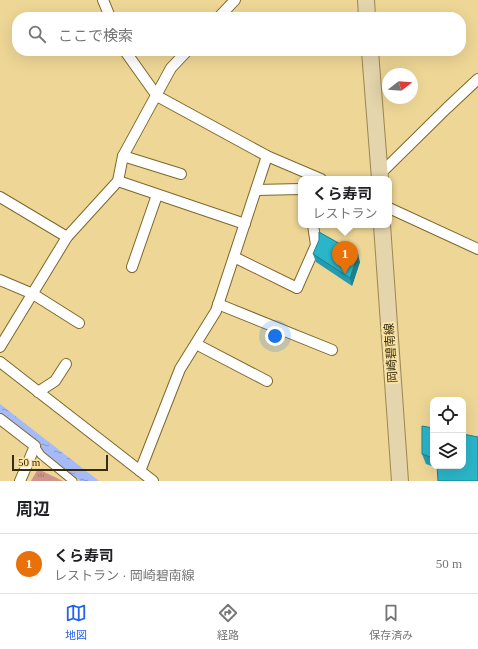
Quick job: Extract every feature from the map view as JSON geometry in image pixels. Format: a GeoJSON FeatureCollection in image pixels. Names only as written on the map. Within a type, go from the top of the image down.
{"type":"FeatureCollection","features":[{"type":"Feature","properties":{"kind":"main road"},"geometry":{"type":"LineString","coordinates":[[366,0],[367,12]]}},
{"type":"Feature","properties":{"kind":"main road"},"geometry":{"type":"LineString","coordinates":[[370,56],[380,176]]}},
{"type":"Feature","properties":{"kind":"main road","name":"岡崎碧南線"},"geometry":{"type":"LineString","coordinates":[[382,228],[400,481]]}},
{"type":"Feature","properties":{"kind":"street"},"geometry":{"type":"LineString","coordinates":[[102,0],[108,12]]}},
{"type":"Feature","properties":{"kind":"street"},"geometry":{"type":"LineString","coordinates":[[224,12],[235,0]]}},
{"type":"Feature","properties":{"kind":"street"},"geometry":{"type":"LineString","coordinates":[[129,56],[157,96],[267,156],[314,176]]}},
{"type":"Feature","properties":{"kind":"street"},"geometry":{"type":"LineString","coordinates":[[0,347],[67,237],[118,182],[123,156],[171,68],[182,56]]}},
{"type":"Feature","properties":{"kind":"street"},"geometry":{"type":"LineString","coordinates":[[381,176],[447,108],[478,79]]}},
{"type":"Feature","properties":{"kind":"street"},"geometry":{"type":"LineString","coordinates":[[123,156],[181,174]]}},
{"type":"Feature","properties":{"kind":"street"},"geometry":{"type":"LineString","coordinates":[[141,476],[180,369],[218,304],[267,156]]}},
{"type":"Feature","properties":{"kind":"street"},"geometry":{"type":"LineString","coordinates":[[118,182],[245,224]]}},
{"type":"Feature","properties":{"kind":"street"},"geometry":{"type":"LineString","coordinates":[[256,190],[298,190]]}},
{"type":"Feature","properties":{"kind":"street"},"geometry":{"type":"LineString","coordinates":[[132,267],[157,195]]}},
{"type":"Feature","properties":{"kind":"street"},"geometry":{"type":"LineString","coordinates":[[0,197],[67,237]]}},
{"type":"Feature","properties":{"kind":"street"},"geometry":{"type":"LineString","coordinates":[[392,209],[478,250]]}},
{"type":"Feature","properties":{"kind":"street"},"geometry":{"type":"LineString","coordinates":[[234,257],[297,288],[316,245],[313,228]]}},
{"type":"Feature","properties":{"kind":"street"},"geometry":{"type":"LineString","coordinates":[[0,280],[33,294],[79,323]]}},
{"type":"Feature","properties":{"kind":"street"},"geometry":{"type":"LineString","coordinates":[[218,304],[332,350]]}},
{"type":"Feature","properties":{"kind":"street"},"geometry":{"type":"LineString","coordinates":[[196,344],[267,381]]}},
{"type":"Feature","properties":{"kind":"street"},"geometry":{"type":"LineString","coordinates":[[0,362],[141,476],[153,481]]}},
{"type":"Feature","properties":{"kind":"street"},"geometry":{"type":"LineString","coordinates":[[38,392],[55,381],[66,364]]}},
{"type":"Feature","properties":{"kind":"street"},"geometry":{"type":"LineString","coordinates":[[0,419],[35,446],[41,455],[73,481]]}},
{"type":"Feature","properties":{"kind":"street"},"geometry":{"type":"LineString","coordinates":[[20,481],[35,446]]}},
{"type":"Feature","properties":{"kind":"green space"},"geometry":{"type":"Polygon","coordinates":[[[38,469],[63,481],[31,481],[38,469]]]}},
{"type":"Feature","properties":{"kind":"water"},"geometry":{"type":"Polygon","coordinates":[[[0,404],[99,481],[80,481],[0,417],[0,404]]]}},
{"type":"Feature","properties":{"kind":"building"},"geometry":{"type":"Polygon","coordinates":[[[319,232],[358,254],[350,278],[313,254],[319,240],[319,232]]]}},
{"type":"Feature","properties":{"kind":"building"},"geometry":{"type":"Polygon","coordinates":[[[422,426],[430,427],[430,457],[422,454],[422,426]]]}},
{"type":"Feature","properties":{"kind":"building"},"geometry":{"type":"Polygon","coordinates":[[[466,435],[478,437],[478,481],[438,481],[437,469],[466,469],[466,435]]]}},
{"type":"Feature","properties":{"kind":"place","name":"くら寿司"},"geometry":{"type":"Point","coordinates":[345,274]}}]}
